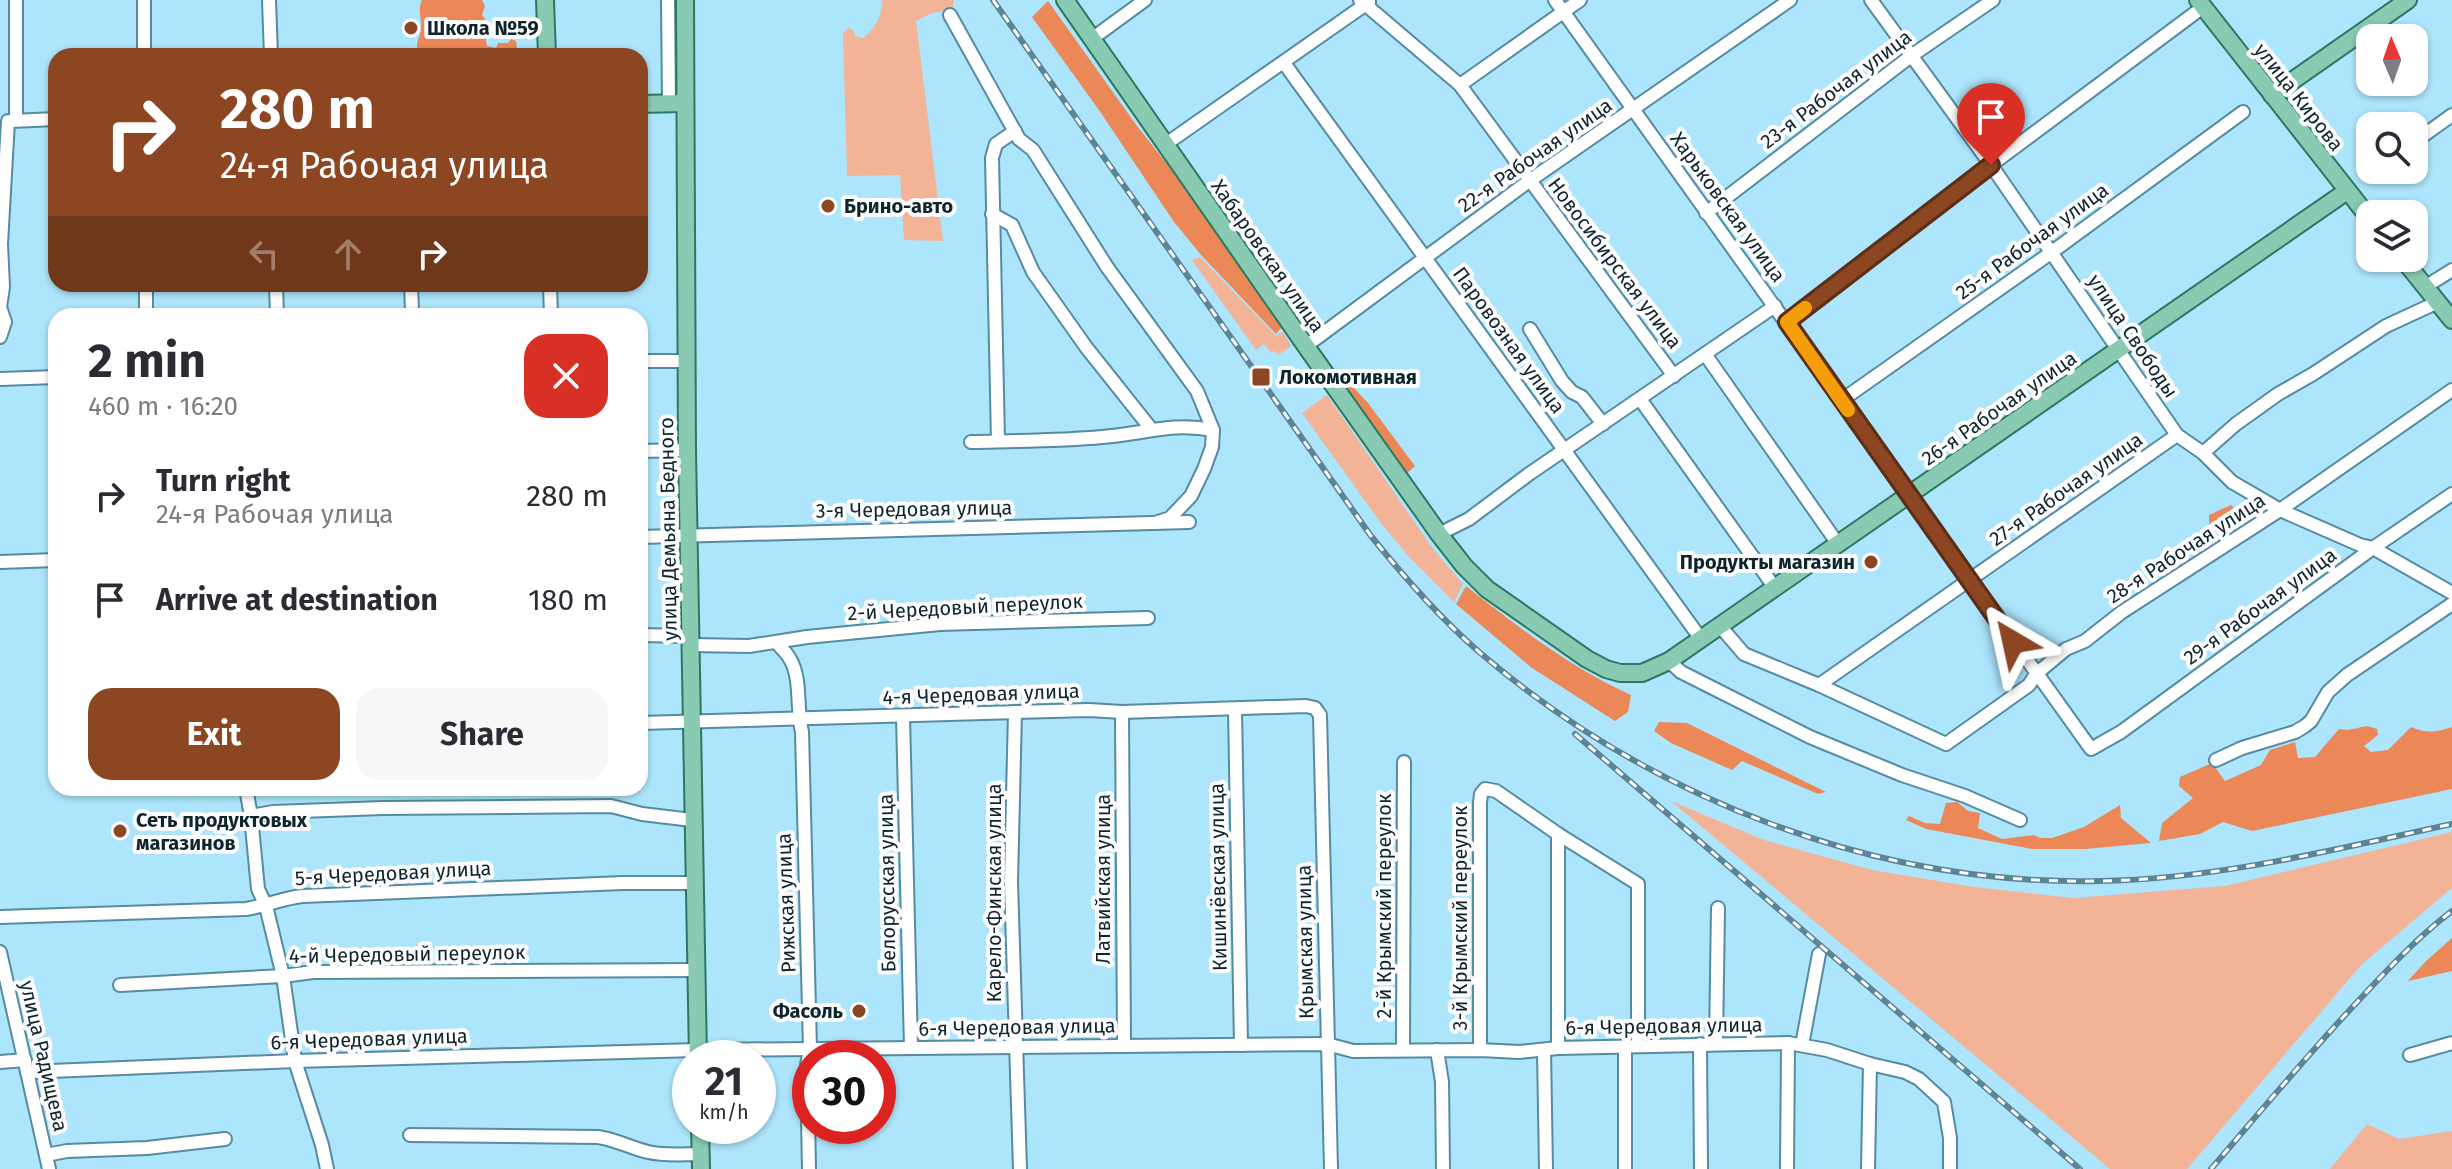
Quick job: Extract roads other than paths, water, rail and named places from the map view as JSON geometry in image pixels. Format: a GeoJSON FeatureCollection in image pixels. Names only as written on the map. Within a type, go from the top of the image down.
{"type":"FeatureCollection","features":[{"type":"Feature","properties":{"kind":"main road"},"geometry":{"type":"LineString","coordinates":[[545,0],[547,48]]}},
{"type":"Feature","properties":{"kind":"main road","name":"улица Демьяна Бедного"},"geometry":{"type":"LineString","coordinates":[[685,0],[677,104],[687,361],[690,721],[698,1040]]}},
{"type":"Feature","properties":{"kind":"main road","name":"Хабаровская улица"},"geometry":{"type":"LineString","coordinates":[[1065,0],[1439,534],[1487,589],[1587,659],[1606,669],[1629,674]]}},
{"type":"Feature","properties":{"kind":"main road"},"geometry":{"type":"LineString","coordinates":[[2272,95],[2408,0]]}},
{"type":"Feature","properties":{"kind":"main road","name":"улица Кирова"},"geometry":{"type":"LineString","coordinates":[[2200,4],[2356,202]]}},
{"type":"Feature","properties":{"kind":"main road"},"geometry":{"type":"LineString","coordinates":[[648,104],[677,104]]}},
{"type":"Feature","properties":{"kind":"main road","name":"26-я Рабочая улица"},"geometry":{"type":"LineString","coordinates":[[1629,674],[1652,670],[1669,661],[2347,191]]}},
{"type":"Feature","properties":{"kind":"main road"},"geometry":{"type":"LineString","coordinates":[[2413,272],[2452,320]]}},
{"type":"Feature","properties":{"kind":"street"},"geometry":{"type":"LineString","coordinates":[[0,337],[5,322],[0,307],[3,287],[1,244],[16,0]]}},
{"type":"Feature","properties":{"kind":"street"},"geometry":{"type":"LineString","coordinates":[[144,0],[144,48]]}},
{"type":"Feature","properties":{"kind":"street"},"geometry":{"type":"LineString","coordinates":[[269,0],[271,48]]}},
{"type":"Feature","properties":{"kind":"street","name":"улица Демьяна Бедного"},"geometry":{"type":"LineString","coordinates":[[668,0],[677,104]]}},
{"type":"Feature","properties":{"kind":"street"},"geometry":{"type":"LineString","coordinates":[[1093,38],[1145,0]]}},
{"type":"Feature","properties":{"kind":"street","name":"Харьковская улица"},"geometry":{"type":"LineString","coordinates":[[1555,0],[2091,749]]}},
{"type":"Feature","properties":{"kind":"street"},"geometry":{"type":"LineString","coordinates":[[1460,85],[1580,0]]}},
{"type":"Feature","properties":{"kind":"street","name":"22-я Рабочая улица"},"geometry":{"type":"LineString","coordinates":[[1306,346],[1529,181],[1790,0]]}},
{"type":"Feature","properties":{"kind":"street","name":"улица Свободы"},"geometry":{"type":"LineString","coordinates":[[1871,0],[1991,165],[2177,435],[2203,453],[2232,482],[2280,510],[2373,548],[2452,593]]}},
{"type":"Feature","properties":{"kind":"street","name":"23-я Рабочая улица"},"geometry":{"type":"LineString","coordinates":[[1706,213],[1911,56],[1993,0]]}},
{"type":"Feature","properties":{"kind":"street"},"geometry":{"type":"LineString","coordinates":[[1166,144],[1366,2]]}},
{"type":"Feature","properties":{"kind":"street","name":"Новосибирская улица"},"geometry":{"type":"LineString","coordinates":[[1366,2],[1460,85],[1674,376]]}},
{"type":"Feature","properties":{"kind":"street"},"geometry":{"type":"LineString","coordinates":[[1787,322],[2200,4]]}},
{"type":"Feature","properties":{"kind":"street"},"geometry":{"type":"LineString","coordinates":[[950,15],[1019,139],[1033,150],[1107,267],[1197,391],[1213,430],[1212,447],[1191,496],[1170,518],[1155,523]]}},
{"type":"Feature","properties":{"kind":"street","name":"Паровозная улица"},"geometry":{"type":"LineString","coordinates":[[1284,63],[1701,639]]}},
{"type":"Feature","properties":{"kind":"street","name":"25-я Рабочая улица"},"geometry":{"type":"LineString","coordinates":[[1842,400],[2243,112]]}},
{"type":"Feature","properties":{"kind":"street"},"geometry":{"type":"LineString","coordinates":[[2428,132],[2452,115]]}},
{"type":"Feature","properties":{"kind":"street"},"geometry":{"type":"LineString","coordinates":[[8,121],[48,119]]}},
{"type":"Feature","properties":{"kind":"street"},"geometry":{"type":"LineString","coordinates":[[998,441],[992,158],[996,144],[1015,131]]}},
{"type":"Feature","properties":{"kind":"street"},"geometry":{"type":"LineString","coordinates":[[992,214],[1012,225],[1033,272],[1086,347],[1152,430]]}},
{"type":"Feature","properties":{"kind":"street"},"geometry":{"type":"LineString","coordinates":[[2425,287],[2452,270]]}},
{"type":"Feature","properties":{"kind":"street"},"geometry":{"type":"LineString","coordinates":[[2203,453],[2278,394],[2386,326],[2438,302]]}},
{"type":"Feature","properties":{"kind":"street"},"geometry":{"type":"LineString","coordinates":[[1439,534],[1469,519],[1529,474],[1775,306]]}},
{"type":"Feature","properties":{"kind":"street"},"geometry":{"type":"LineString","coordinates":[[1530,329],[1562,381],[1582,397],[1603,424]]}},
{"type":"Feature","properties":{"kind":"street","name":"Новосибирская улица"},"geometry":{"type":"LineString","coordinates":[[1705,354],[1838,544]]}},
{"type":"Feature","properties":{"kind":"street"},"geometry":{"type":"LineString","coordinates":[[648,361],[687,361]]}},
{"type":"Feature","properties":{"kind":"street"},"geometry":{"type":"LineString","coordinates":[[0,379],[48,377]]}},
{"type":"Feature","properties":{"kind":"street","name":"28-я Рабочая улица"},"geometry":{"type":"LineString","coordinates":[[1819,685],[1946,744],[2029,685],[2036,674],[2066,649],[2085,641],[2122,612],[2280,510],[2452,390]]}},
{"type":"Feature","properties":{"kind":"street"},"geometry":{"type":"LineString","coordinates":[[1640,399],[1775,588]]}},
{"type":"Feature","properties":{"kind":"street"},"geometry":{"type":"LineString","coordinates":[[971,442],[1099,438],[1191,426],[1213,430]]}},
{"type":"Feature","properties":{"kind":"street","name":"27-я Рабочая улица"},"geometry":{"type":"LineString","coordinates":[[1819,685],[2177,435]]}},
{"type":"Feature","properties":{"kind":"street"},"geometry":{"type":"LineString","coordinates":[[648,451],[687,450]]}},
{"type":"Feature","properties":{"kind":"street","name":"29-я Рабочая улица"},"geometry":{"type":"LineString","coordinates":[[2091,749],[2121,732],[2452,494]]}},
{"type":"Feature","properties":{"kind":"street","name":"3-я Чередовая улица"},"geometry":{"type":"LineString","coordinates":[[648,537],[1189,522]]}},
{"type":"Feature","properties":{"kind":"street"},"geometry":{"type":"LineString","coordinates":[[0,562],[48,560]]}},
{"type":"Feature","properties":{"kind":"street"},"geometry":{"type":"LineString","coordinates":[[2216,760],[2305,726],[2328,692],[2347,675],[2452,604]]}},
{"type":"Feature","properties":{"kind":"street","name":"2-й Чередовый переулок"},"geometry":{"type":"LineString","coordinates":[[648,636],[749,646],[940,624],[1148,618]]}},
{"type":"Feature","properties":{"kind":"street"},"geometry":{"type":"LineString","coordinates":[[1720,626],[1744,654],[1819,685]]}},
{"type":"Feature","properties":{"kind":"street","name":"Рижская улица"},"geometry":{"type":"LineString","coordinates":[[777,643],[791,659],[796,676],[802,732],[810,1040]]}},
{"type":"Feature","properties":{"kind":"street"},"geometry":{"type":"LineString","coordinates":[[1669,661],[1681,672],[1810,737],[2020,820]]}},
{"type":"Feature","properties":{"kind":"street","name":"4-я Чередовая улица"},"geometry":{"type":"LineString","coordinates":[[648,723],[1306,706],[1315,708],[1320,715]]}},
{"type":"Feature","properties":{"kind":"street","name":"Кишинёвская улица"},"geometry":{"type":"LineString","coordinates":[[1235,710],[1241,1045]]}},
{"type":"Feature","properties":{"kind":"street","name":"Карело-Финская улица"},"geometry":{"type":"LineString","coordinates":[[1015,712],[1011,882],[1020,1169]]}},
{"type":"Feature","properties":{"kind":"street","name":"Латвийская улица"},"geometry":{"type":"LineString","coordinates":[[1122,712],[1124,1046]]}},
{"type":"Feature","properties":{"kind":"street","name":"Крымская улица"},"geometry":{"type":"LineString","coordinates":[[1320,715],[1331,1169]]}},
{"type":"Feature","properties":{"kind":"street","name":"Белорусская улица"},"geometry":{"type":"LineString","coordinates":[[903,716],[911,1048]]}},
{"type":"Feature","properties":{"kind":"street","name":"2-й Крымский переулок"},"geometry":{"type":"LineString","coordinates":[[1403,1050],[1404,762]]}},
{"type":"Feature","properties":{"kind":"street","name":"3-й Крымский переулок"},"geometry":{"type":"LineString","coordinates":[[1480,1050],[1481,794],[1485,789],[1496,791],[1558,834]]}},
{"type":"Feature","properties":{"kind":"street"},"geometry":{"type":"LineString","coordinates":[[247,796],[258,889],[266,906],[283,976],[295,1061],[327,1169]]}},
{"type":"Feature","properties":{"kind":"street"},"geometry":{"type":"LineString","coordinates":[[251,816],[273,812],[383,808],[611,806],[642,814],[692,820]]}},
{"type":"Feature","properties":{"kind":"street"},"geometry":{"type":"LineString","coordinates":[[1558,834],[1638,884],[1625,1169]]}},
{"type":"Feature","properties":{"kind":"street"},"geometry":{"type":"LineString","coordinates":[[1558,834],[1558,1048]]}},
{"type":"Feature","properties":{"kind":"street","name":"5-я Чередовая улица"},"geometry":{"type":"LineString","coordinates":[[0,917],[246,909],[303,896],[694,883]]}},
{"type":"Feature","properties":{"kind":"street"},"geometry":{"type":"LineString","coordinates":[[1716,1044],[1718,908]]}},
{"type":"Feature","properties":{"kind":"street","name":"улица Радищева"},"geometry":{"type":"LineString","coordinates":[[0,952],[4,989],[26,1066],[49,1169]]}},
{"type":"Feature","properties":{"kind":"street"},"geometry":{"type":"LineString","coordinates":[[1802,1045],[1819,954]]}},
{"type":"Feature","properties":{"kind":"street","name":"4-й Чередовый переулок"},"geometry":{"type":"LineString","coordinates":[[120,985],[313,972],[696,970]]}},
{"type":"Feature","properties":{"kind":"street"},"geometry":{"type":"LineString","coordinates":[[1787,1169],[1788,1043]]}},
{"type":"Feature","properties":{"kind":"street","name":"6-я Чередовая улица"},"geometry":{"type":"LineString","coordinates":[[896,1048],[1327,1044],[1353,1051],[1519,1052],[1558,1048],[1788,1043],[1838,1053],[1919,1079],[1944,1102],[1950,1138],[1950,1169]]}},
{"type":"Feature","properties":{"kind":"street"},"geometry":{"type":"LineString","coordinates":[[2410,1055],[2452,1043]]}},
{"type":"Feature","properties":{"kind":"street"},"geometry":{"type":"LineString","coordinates":[[1700,1044],[1701,1169]]}},
{"type":"Feature","properties":{"kind":"street"},"geometry":{"type":"LineString","coordinates":[[1437,1050],[1442,1082],[1443,1169]]}},
{"type":"Feature","properties":{"kind":"street"},"geometry":{"type":"LineString","coordinates":[[1544,1050],[1546,1169]]}},
{"type":"Feature","properties":{"kind":"street","name":"6-я Чередовая улица"},"geometry":{"type":"LineString","coordinates":[[0,1062],[26,1066],[672,1054]]}},
{"type":"Feature","properties":{"kind":"street"},"geometry":{"type":"LineString","coordinates":[[1868,1169],[1870,1064]]}},
{"type":"Feature","properties":{"kind":"street"},"geometry":{"type":"LineString","coordinates":[[410,1135],[598,1137],[701,1162]]}},
{"type":"Feature","properties":{"kind":"street"},"geometry":{"type":"LineString","coordinates":[[46,1155],[225,1139]]}},
{"type":"Feature","properties":{"kind":"street","name":"Рижская улица"},"geometry":{"type":"LineString","coordinates":[[809,1144],[809,1169]]}},
{"type":"Feature","properties":{"kind":"railway"},"geometry":{"type":"LineString","coordinates":[[993,0],[1383,551],[1478,651],[1545,703],[1616,750],[1690,790],[1768,823],[1849,849],[1932,868],[2015,879],[2100,881],[2189,875],[2277,861],[2452,824]]}},
{"type":"Feature","properties":{"kind":"railway"},"geometry":{"type":"LineString","coordinates":[[1575,734],[2080,1169]]}},
{"type":"Feature","properties":{"kind":"railway"},"geometry":{"type":"LineString","coordinates":[[2211,1169],[2360,999],[2393,964],[2452,911]]}},
{"type":"Feature","properties":{"kind":"place","name":"Школа №59"},"geometry":{"type":"Point","coordinates":[411,28]}},
{"type":"Feature","properties":{"kind":"place","name":"Брино-авто"},"geometry":{"type":"Point","coordinates":[828,206]}},
{"type":"Feature","properties":{"kind":"place","name":"Локомотивная"},"geometry":{"type":"Point","coordinates":[1261,377]}},
{"type":"Feature","properties":{"kind":"place","name":"Продукты магазин"},"geometry":{"type":"Point","coordinates":[1871,562]}},
{"type":"Feature","properties":{"kind":"place","name":"Сеть продуктовых магазинов"},"geometry":{"type":"Point","coordinates":[120,831]}},
{"type":"Feature","properties":{"kind":"place","name":"Фасоль"},"geometry":{"type":"Point","coordinates":[859,1011]}}]}
